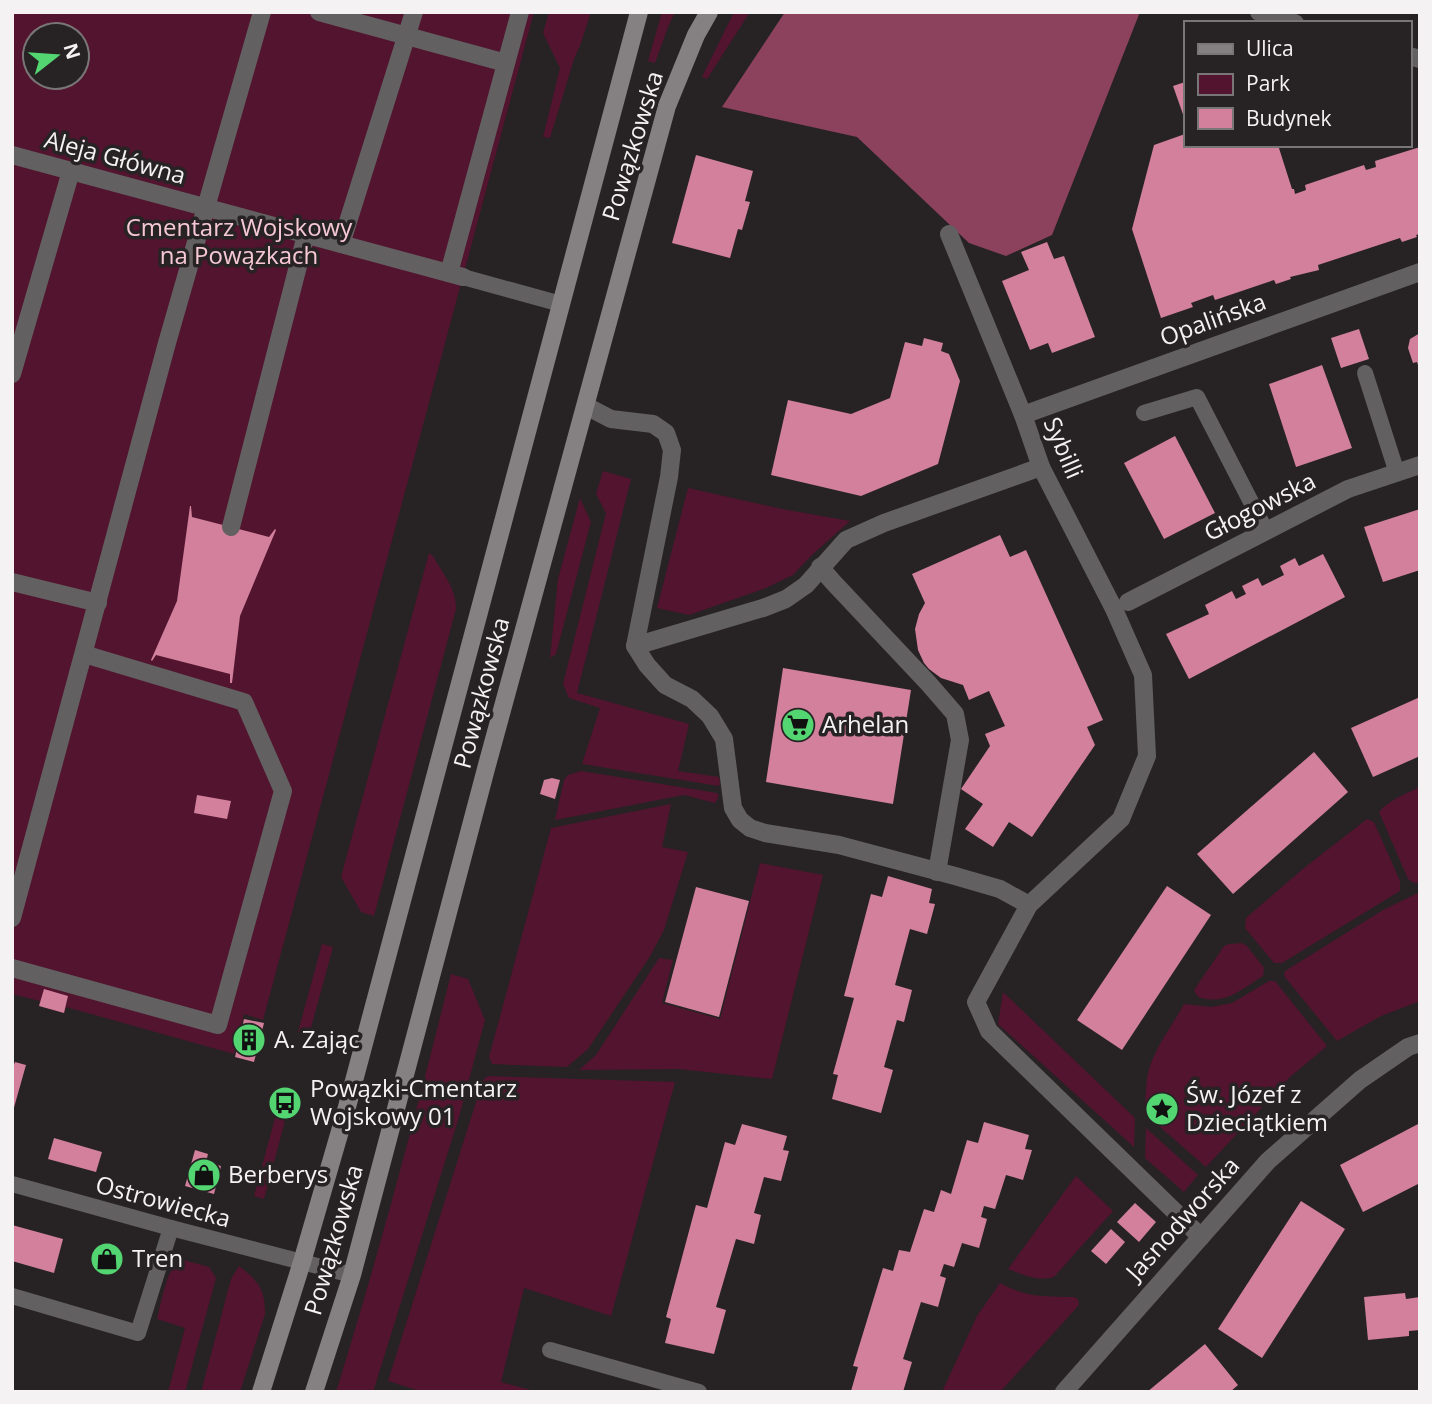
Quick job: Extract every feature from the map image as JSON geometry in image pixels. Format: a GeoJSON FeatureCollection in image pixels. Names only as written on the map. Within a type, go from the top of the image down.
{"type":"FeatureCollection","features":[{"type":"Feature","properties":{"kind":"main road","name":"Powązkowska"},"geometry":{"type":"LineString","coordinates":[[261,1392],[347,1107],[639,12]]}},
{"type":"Feature","properties":{"kind":"main road","name":"Powązkowska"},"geometry":{"type":"LineString","coordinates":[[314,1392],[352,1275],[483,778],[667,106],[696,35],[709,12]]}},
{"type":"Feature","properties":{"kind":"street"},"geometry":{"type":"LineString","coordinates":[[12,918],[205,207],[262,12]]}},
{"type":"Feature","properties":{"kind":"street"},"geometry":{"type":"LineString","coordinates":[[318,12],[506,64]]}},
{"type":"Feature","properties":{"kind":"street"},"geometry":{"type":"LineString","coordinates":[[341,244],[414,12]]}},
{"type":"Feature","properties":{"kind":"street"},"geometry":{"type":"LineString","coordinates":[[456,275],[520,12]]}},
{"type":"Feature","properties":{"kind":"street"},"geometry":{"type":"LineString","coordinates":[[1259,12],[1288,21]]}},
{"type":"Feature","properties":{"kind":"street","name":"Aleja Główna"},"geometry":{"type":"LineString","coordinates":[[12,155],[456,275]]}},
{"type":"Feature","properties":{"kind":"street"},"geometry":{"type":"LineString","coordinates":[[12,374],[71,171]]}},
{"type":"Feature","properties":{"kind":"street","name":"Sybilli"},"geometry":{"type":"LineString","coordinates":[[949,234],[1023,415],[1041,467],[1114,609],[1143,675],[1147,756],[1121,819],[1029,905]]}},
{"type":"Feature","properties":{"kind":"street"},"geometry":{"type":"LineString","coordinates":[[231,527],[306,235]]}},
{"type":"Feature","properties":{"kind":"street","name":"Opalińska"},"geometry":{"type":"LineString","coordinates":[[1023,415],[1420,272]]}},
{"type":"Feature","properties":{"kind":"street"},"geometry":{"type":"LineString","coordinates":[[586,406],[611,419],[653,424],[666,433],[672,450],[669,477],[635,646],[647,666],[665,685],[692,699],[709,716],[724,739],[733,808],[740,820],[750,828],[765,833],[839,845],[1000,890],[1029,905],[976,1002],[989,1031],[1202,1237]]}},
{"type":"Feature","properties":{"kind":"street","name":"Głogowska"},"geometry":{"type":"LineString","coordinates":[[1128,603],[1348,489],[1420,465]]}},
{"type":"Feature","properties":{"kind":"street"},"geometry":{"type":"LineString","coordinates":[[635,646],[786,599],[806,585],[846,540],[884,523],[1041,467]]}},
{"type":"Feature","properties":{"kind":"street"},"geometry":{"type":"LineString","coordinates":[[821,567],[955,714],[960,740],[937,872]]}},
{"type":"Feature","properties":{"kind":"street"},"geometry":{"type":"LineString","coordinates":[[12,582],[98,603]]}},
{"type":"Feature","properties":{"kind":"street"},"geometry":{"type":"LineString","coordinates":[[12,968],[218,1025],[283,791],[244,702],[84,654]]}},
{"type":"Feature","properties":{"kind":"street","name":"Jasnodworska"},"geometry":{"type":"LineString","coordinates":[[1064,1392],[1268,1161],[1360,1080],[1408,1047],[1420,1044]]}},
{"type":"Feature","properties":{"kind":"lane"},"geometry":{"type":"LineString","coordinates":[[456,275],[561,304]]}},
{"type":"Feature","properties":{"kind":"lane"},"geometry":{"type":"LineString","coordinates":[[1365,373],[1397,473]]}},
{"type":"Feature","properties":{"kind":"lane"},"geometry":{"type":"LineString","coordinates":[[1144,413],[1197,397],[1266,531]]}},
{"type":"Feature","properties":{"kind":"lane","name":"Ostrowiecka"},"geometry":{"type":"LineString","coordinates":[[12,1184],[352,1275]]}},
{"type":"Feature","properties":{"kind":"lane"},"geometry":{"type":"LineString","coordinates":[[12,1296],[138,1333],[171,1228]]}},
{"type":"Feature","properties":{"kind":"lane"},"geometry":{"type":"LineString","coordinates":[[550,1350],[699,1392]]}},
{"type":"Feature","properties":{"kind":"green space","name":"Cmentarz Wojskowy na Powązkach"},"geometry":{"type":"Polygon","coordinates":[[[12,12],[534,12],[263,1020],[244,1014],[234,1054],[66,1007],[64,1013],[39,1006],[40,1001],[12,994],[12,12]]]}},
{"type":"Feature","properties":{"kind":"green space"},"geometry":{"type":"Polygon","coordinates":[[[549,12],[591,12],[550,138],[543,137],[560,68],[543,33],[549,12]]]}},
{"type":"Feature","properties":{"kind":"green space"},"geometry":{"type":"Polygon","coordinates":[[[662,12],[675,12],[655,63],[648,61],[662,12]]]}},
{"type":"Feature","properties":{"kind":"green space"},"geometry":{"type":"Polygon","coordinates":[[[734,12],[750,12],[707,79],[702,77],[734,12]]]}},
{"type":"Feature","properties":{"kind":"green space"},"geometry":{"type":"Polygon","coordinates":[[[603,471],[631,479],[577,693],[689,724],[678,771],[719,777],[719,786],[582,764],[600,708],[569,698],[563,684],[606,513],[596,494],[603,471]]]}},
{"type":"Feature","properties":{"kind":"green space"},"geometry":{"type":"Polygon","coordinates":[[[688,488],[850,521],[793,575],[766,588],[689,615],[657,608],[688,488]]]}},
{"type":"Feature","properties":{"kind":"green space"},"geometry":{"type":"Polygon","coordinates":[[[580,498],[591,522],[556,654],[550,658],[558,579],[580,498]]]}},
{"type":"Feature","properties":{"kind":"green space"},"geometry":{"type":"Polygon","coordinates":[[[429,553],[452,588],[456,609],[374,916],[361,912],[341,877],[429,553]]]}},
{"type":"Feature","properties":{"kind":"green space"},"geometry":{"type":"Polygon","coordinates":[[[581,771],[717,793],[719,796],[715,803],[684,795],[555,820],[564,780],[568,775],[581,771]]]}},
{"type":"Feature","properties":{"kind":"green space"},"geometry":{"type":"Polygon","coordinates":[[[1420,787],[1420,883],[1417,883],[1408,879],[1379,812],[1392,801],[1420,787]]]}},
{"type":"Feature","properties":{"kind":"green space"},"geometry":{"type":"Polygon","coordinates":[[[671,804],[662,847],[688,852],[664,930],[649,958],[588,1049],[567,1067],[492,1064],[489,1057],[551,828],[671,804]]]}},
{"type":"Feature","properties":{"kind":"green space"},"geometry":{"type":"Polygon","coordinates":[[[1367,819],[1374,822],[1400,881],[1400,891],[1282,963],[1274,963],[1245,928],[1246,918],[1367,819]]]}},
{"type":"Feature","properties":{"kind":"green space"},"geometry":{"type":"Polygon","coordinates":[[[760,863],[823,875],[772,1079],[679,1069],[579,1070],[596,1055],[659,958],[673,960],[662,1003],[720,1019],[760,863]]]}},
{"type":"Feature","properties":{"kind":"green space"},"geometry":{"type":"Polygon","coordinates":[[[1420,892],[1420,1001],[1381,1016],[1337,1041],[1284,976],[1285,971],[1383,910],[1420,892]]]}},
{"type":"Feature","properties":{"kind":"green space"},"geometry":{"type":"Polygon","coordinates":[[[1242,943],[1264,968],[1263,976],[1236,993],[1222,998],[1215,1000],[1199,997],[1194,990],[1224,946],[1242,943]]]}},
{"type":"Feature","properties":{"kind":"green space"},"geometry":{"type":"Polygon","coordinates":[[[322,944],[333,947],[309,1035],[298,1032],[322,944]]]}},
{"type":"Feature","properties":{"kind":"green space"},"geometry":{"type":"Polygon","coordinates":[[[451,974],[468,979],[485,1020],[459,1117],[373,1392],[336,1392],[396,1184],[451,974]]]}},
{"type":"Feature","properties":{"kind":"green space"},"geometry":{"type":"Polygon","coordinates":[[[1269,981],[1275,981],[1327,1046],[1290,1077],[1206,1167],[1145,1114],[1149,1069],[1160,1044],[1184,1004],[1211,1007],[1232,1003],[1269,981]]]}},
{"type":"Feature","properties":{"kind":"green space"},"geometry":{"type":"Polygon","coordinates":[[[1003,992],[1135,1118],[1134,1147],[998,1024],[1003,992]]]}},
{"type":"Feature","properties":{"kind":"green space"},"geometry":{"type":"Polygon","coordinates":[[[488,1076],[675,1082],[611,1316],[524,1288],[501,1382],[538,1392],[423,1392],[388,1381],[483,1080],[488,1076]]]}},
{"type":"Feature","properties":{"kind":"green space"},"geometry":{"type":"Polygon","coordinates":[[[275,1118],[285,1121],[264,1199],[254,1196],[275,1118]]]}},
{"type":"Feature","properties":{"kind":"green space"},"geometry":{"type":"Polygon","coordinates":[[[1146,1128],[1198,1175],[1184,1192],[1145,1158],[1146,1128]]]}},
{"type":"Feature","properties":{"kind":"green space"},"geometry":{"type":"Polygon","coordinates":[[[1076,1176],[1113,1211],[1054,1277],[1036,1278],[1008,1269],[1076,1176]]]}},
{"type":"Feature","properties":{"kind":"green space"},"geometry":{"type":"Polygon","coordinates":[[[180,1259],[209,1267],[216,1278],[185,1392],[168,1392],[185,1328],[157,1319],[171,1269],[180,1259]]]}},
{"type":"Feature","properties":{"kind":"green space"},"geometry":{"type":"Polygon","coordinates":[[[239,1266],[262,1291],[265,1314],[240,1392],[201,1392],[231,1279],[239,1266]]]}},
{"type":"Feature","properties":{"kind":"green space"},"geometry":{"type":"Polygon","coordinates":[[[1000,1283],[1028,1294],[1074,1297],[1078,1299],[1079,1305],[1000,1392],[942,1392],[977,1316],[1000,1283]]]}},
{"type":"Feature","properties":{"kind":"shaded area"},"geometry":{"type":"Polygon","coordinates":[[[785,12],[1140,12],[1052,235],[1006,256],[969,243],[857,137],[722,107],[785,12]]]}},
{"type":"Feature","properties":{"kind":"building"},"geometry":{"type":"Polygon","coordinates":[[[1184,82],[1184,117],[1173,86],[1184,82]]]}},
{"type":"Feature","properties":{"kind":"building"},"geometry":{"type":"Polygon","coordinates":[[[1184,134],[1184,147],[1279,147],[1295,194],[1306,190],[1305,185],[1364,165],[1366,170],[1376,167],[1375,161],[1420,147],[1420,234],[1402,242],[1400,238],[1318,265],[1319,270],[1290,277],[1291,279],[1276,284],[1274,280],[1215,300],[1213,295],[1191,303],[1193,307],[1161,318],[1132,229],[1154,145],[1184,134]]]}},
{"type":"Feature","properties":{"kind":"building"},"geometry":{"type":"Polygon","coordinates":[[[696,155],[753,171],[745,201],[750,202],[742,230],[738,229],[730,258],[672,243],[696,155]]]}},
{"type":"Feature","properties":{"kind":"building"},"geometry":{"type":"Polygon","coordinates":[[[1047,242],[1054,259],[1064,256],[1095,337],[1052,353],[1048,343],[1030,350],[1002,281],[1029,270],[1021,252],[1047,242]]]}},
{"type":"Feature","properties":{"kind":"building"},"geometry":{"type":"Polygon","coordinates":[[[1359,329],[1369,359],[1341,368],[1331,338],[1359,329]]]}},
{"type":"Feature","properties":{"kind":"building"},"geometry":{"type":"Polygon","coordinates":[[[1420,333],[1419,368],[1417,362],[1413,363],[1408,348],[1410,339],[1420,333]]]}},
{"type":"Feature","properties":{"kind":"building"},"geometry":{"type":"Polygon","coordinates":[[[924,338],[943,343],[941,351],[949,354],[960,381],[938,464],[861,496],[771,475],[788,400],[851,414],[890,398],[905,342],[922,346],[924,338]]]}},
{"type":"Feature","properties":{"kind":"building"},"geometry":{"type":"Polygon","coordinates":[[[1322,365],[1352,448],[1296,467],[1269,384],[1322,365]]]}},
{"type":"Feature","properties":{"kind":"building"},"geometry":{"type":"Polygon","coordinates":[[[1175,436],[1215,513],[1164,539],[1124,463],[1175,436]]]}},
{"type":"Feature","properties":{"kind":"building"},"geometry":{"type":"Polygon","coordinates":[[[190,506],[192,517],[269,537],[276,530],[240,616],[232,683],[230,674],[156,655],[151,660],[177,601],[190,506]]]}},
{"type":"Feature","properties":{"kind":"building"},"geometry":{"type":"Polygon","coordinates":[[[1420,509],[1420,570],[1383,582],[1364,527],[1420,509]]]}},
{"type":"Feature","properties":{"kind":"building"},"geometry":{"type":"Polygon","coordinates":[[[1000,535],[1010,557],[1026,550],[1103,720],[1087,727],[1095,745],[1032,837],[1009,822],[993,847],[965,829],[983,804],[961,789],[990,746],[985,734],[1005,726],[989,691],[969,700],[963,685],[941,678],[924,663],[918,650],[915,629],[925,603],[912,574],[1000,535]]]}},
{"type":"Feature","properties":{"kind":"building"},"geometry":{"type":"Polygon","coordinates":[[[1323,554],[1345,597],[1189,679],[1166,634],[1209,614],[1205,605],[1232,591],[1236,599],[1246,594],[1242,586],[1258,578],[1262,586],[1284,575],[1280,566],[1295,558],[1299,566],[1323,554]]]}},
{"type":"Feature","properties":{"kind":"building"},"geometry":{"type":"Polygon","coordinates":[[[783,668],[911,690],[893,804],[766,782],[783,668]]]}},
{"type":"Feature","properties":{"kind":"building"},"geometry":{"type":"Polygon","coordinates":[[[1420,697],[1420,756],[1373,777],[1351,728],[1420,697]]]}},
{"type":"Feature","properties":{"kind":"building"},"geometry":{"type":"Polygon","coordinates":[[[1314,752],[1348,792],[1233,894],[1197,854],[1314,752]]]}},
{"type":"Feature","properties":{"kind":"building"},"geometry":{"type":"Polygon","coordinates":[[[544,780],[560,780],[555,799],[540,794],[544,780]]]}},
{"type":"Feature","properties":{"kind":"building"},"geometry":{"type":"Polygon","coordinates":[[[197,795],[231,801],[227,819],[194,813],[197,795]]]}},
{"type":"Feature","properties":{"kind":"building"},"geometry":{"type":"Polygon","coordinates":[[[888,876],[932,889],[929,903],[935,904],[927,934],[910,929],[895,985],[912,990],[904,1022],[897,1020],[884,1067],[893,1070],[881,1113],[832,1099],[838,1075],[833,1074],[854,998],[844,996],[871,894],[882,897],[888,876]]]}},
{"type":"Feature","properties":{"kind":"building"},"geometry":{"type":"Polygon","coordinates":[[[1167,886],[1211,915],[1122,1050],[1077,1020],[1167,886]]]}},
{"type":"Feature","properties":{"kind":"building"},"geometry":{"type":"Polygon","coordinates":[[[696,887],[749,901],[719,1017],[665,1002],[696,887]]]}},
{"type":"Feature","properties":{"kind":"building"},"geometry":{"type":"Polygon","coordinates":[[[44,989],[68,996],[64,1013],[39,1006],[44,989]]]}},
{"type":"Feature","properties":{"kind":"building","name":"A. Zając"},"geometry":{"type":"Polygon","coordinates":[[[244,1019],[264,1023],[254,1062],[235,1057],[244,1019]]]}},
{"type":"Feature","properties":{"kind":"building"},"geometry":{"type":"Polygon","coordinates":[[[15,1062],[26,1065],[13,1111],[12,1070],[15,1062]]]}},
{"type":"Feature","properties":{"kind":"building"},"geometry":{"type":"Polygon","coordinates":[[[984,1122],[1029,1135],[1025,1149],[1032,1150],[1023,1180],[1006,1175],[995,1209],[984,1206],[981,1217],[987,1219],[979,1248],[962,1243],[954,1267],[944,1264],[940,1276],[946,1278],[938,1307],[921,1302],[903,1359],[912,1362],[903,1392],[851,1391],[858,1367],[853,1366],[883,1268],[893,1271],[899,1250],[910,1252],[924,1209],[934,1212],[941,1190],[951,1194],[967,1140],[978,1143],[984,1122]]]}},
{"type":"Feature","properties":{"kind":"building"},"geometry":{"type":"Polygon","coordinates":[[[1420,1123],[1420,1183],[1363,1212],[1340,1165],[1420,1123]]]}},
{"type":"Feature","properties":{"kind":"building"},"geometry":{"type":"Polygon","coordinates":[[[742,1124],[787,1136],[783,1150],[789,1151],[781,1181],[764,1177],[754,1213],[761,1215],[754,1244],[736,1239],[716,1307],[726,1310],[714,1354],[665,1343],[671,1319],[666,1317],[696,1205],[707,1208],[725,1142],[735,1145],[742,1124]]]}},
{"type":"Feature","properties":{"kind":"building"},"geometry":{"type":"Polygon","coordinates":[[[54,1138],[102,1152],[96,1172],[48,1159],[54,1138]]]}},
{"type":"Feature","properties":{"kind":"building"},"geometry":{"type":"Polygon","coordinates":[[[195,1150],[208,1154],[206,1162],[221,1166],[214,1194],[185,1186],[195,1150]]]}},
{"type":"Feature","properties":{"kind":"building"},"geometry":{"type":"Polygon","coordinates":[[[1301,1201],[1345,1229],[1262,1358],[1218,1329],[1301,1201]]]}},
{"type":"Feature","properties":{"kind":"building"},"geometry":{"type":"Polygon","coordinates":[[[1135,1203],[1156,1222],[1139,1242],[1117,1222],[1135,1203]]]}},
{"type":"Feature","properties":{"kind":"building"},"geometry":{"type":"Polygon","coordinates":[[[12,1225],[63,1239],[54,1273],[12,1261],[12,1225]]]}},
{"type":"Feature","properties":{"kind":"building"},"geometry":{"type":"Polygon","coordinates":[[[1111,1229],[1125,1242],[1106,1264],[1091,1251],[1111,1229]]]}},
{"type":"Feature","properties":{"kind":"building"},"geometry":{"type":"Polygon","coordinates":[[[95,1248],[122,1255],[117,1272],[91,1265],[95,1248]]]}},
{"type":"Feature","properties":{"kind":"building"},"geometry":{"type":"Polygon","coordinates":[[[1405,1293],[1406,1299],[1420,1297],[1420,1330],[1409,1331],[1409,1336],[1368,1340],[1364,1297],[1405,1293]]]}},
{"type":"Feature","properties":{"kind":"building"},"geometry":{"type":"Polygon","coordinates":[[[1205,1344],[1238,1385],[1230,1392],[1147,1392],[1205,1344]]]}},
{"type":"Feature","properties":{"kind":"place","name":"Arhelan"},"geometry":{"type":"Point","coordinates":[798,725]}},
{"type":"Feature","properties":{"kind":"place","name":"A. Zając"},"geometry":{"type":"Point","coordinates":[249,1040]}},
{"type":"Feature","properties":{"kind":"place","name":"Powązki-Cmentarz Wojskowy 01"},"geometry":{"type":"Point","coordinates":[285,1103]}},
{"type":"Feature","properties":{"kind":"place","name":"Św. Józef z Dzieciątkiem"},"geometry":{"type":"Point","coordinates":[1162,1109]}},
{"type":"Feature","properties":{"kind":"place","name":"Berberys"},"geometry":{"type":"Point","coordinates":[204,1175]}},
{"type":"Feature","properties":{"kind":"place","name":"Tren"},"geometry":{"type":"Point","coordinates":[107,1259]}}]}
